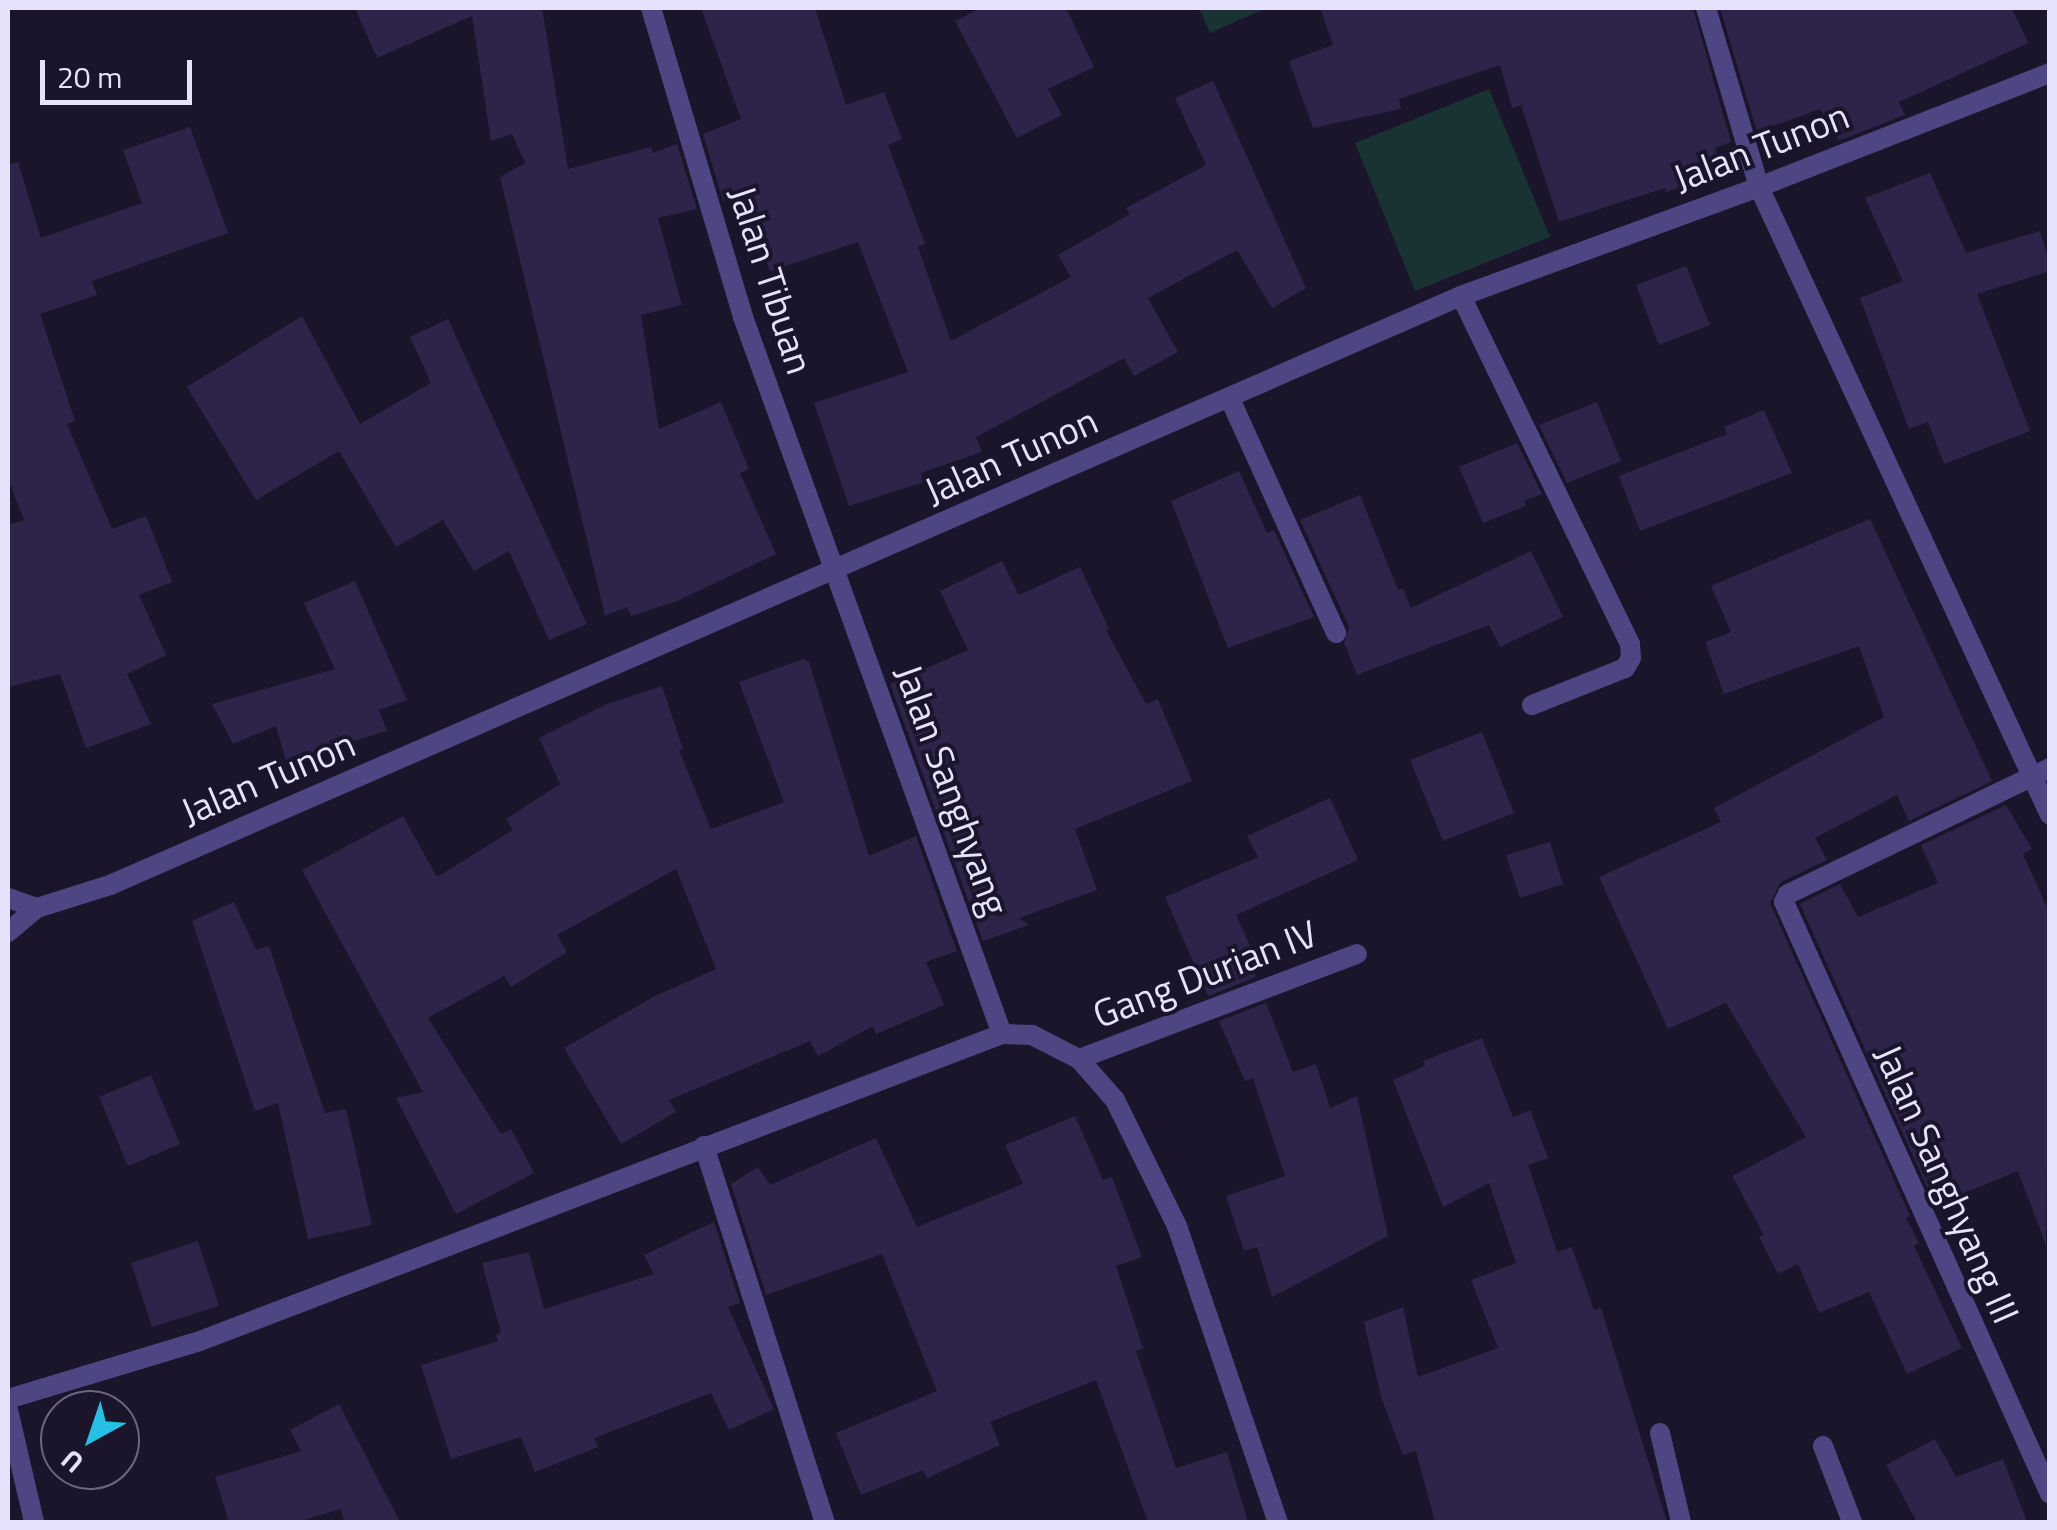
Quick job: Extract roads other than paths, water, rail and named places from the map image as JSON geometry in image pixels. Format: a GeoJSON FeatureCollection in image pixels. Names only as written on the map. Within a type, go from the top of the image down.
{"type":"FeatureCollection","features":[{"type":"Feature","properties":{"kind":"street","name":"Jalan Tibuan"},"geometry":{"type":"LineString","coordinates":[[651,8],[743,317],[835,570]]}},
{"type":"Feature","properties":{"kind":"street"},"geometry":{"type":"LineString","coordinates":[[1706,8],[1758,188],[2029,779],[2050,815]]}},
{"type":"Feature","properties":{"kind":"street","name":"Jalan Tunon"},"geometry":{"type":"LineString","coordinates":[[37,908],[110,885],[1461,296],[1758,188],[2050,73]]}},
{"type":"Feature","properties":{"kind":"street"},"geometry":{"type":"LineString","coordinates":[[1461,296],[1630,644],[1631,658],[1613,675],[1532,705]]}},
{"type":"Feature","properties":{"kind":"street"},"geometry":{"type":"LineString","coordinates":[[1230,398],[1336,633]]}},
{"type":"Feature","properties":{"kind":"street","name":"Jalan Sanghyang"},"geometry":{"type":"LineString","coordinates":[[835,570],[1002,1034]]}},
{"type":"Feature","properties":{"kind":"street"},"geometry":{"type":"LineString","coordinates":[[2029,779],[2050,768]]}},
{"type":"Feature","properties":{"kind":"street","name":"Jalan Sanghyang III"},"geometry":{"type":"LineString","coordinates":[[2029,779],[1788,894],[1784,902],[2050,1494]]}},
{"type":"Feature","properties":{"kind":"street"},"geometry":{"type":"LineString","coordinates":[[8,898],[37,908]]}},
{"type":"Feature","properties":{"kind":"street"},"geometry":{"type":"LineString","coordinates":[[8,932],[37,908]]}},
{"type":"Feature","properties":{"kind":"street","name":"Gang Durian IV"},"geometry":{"type":"LineString","coordinates":[[1079,1059],[1357,954]]}},
{"type":"Feature","properties":{"kind":"street"},"geometry":{"type":"LineString","coordinates":[[8,1399],[200,1341],[1002,1034],[1032,1034],[1079,1059],[1115,1100],[1177,1226],[1278,1522]]}},
{"type":"Feature","properties":{"kind":"street"},"geometry":{"type":"LineString","coordinates":[[704,1146],[825,1522]]}},
{"type":"Feature","properties":{"kind":"street"},"geometry":{"type":"LineString","coordinates":[[8,1410],[34,1522]]}},
{"type":"Feature","properties":{"kind":"street"},"geometry":{"type":"LineString","coordinates":[[1660,1433],[1682,1522]]}},
{"type":"Feature","properties":{"kind":"street"},"geometry":{"type":"LineString","coordinates":[[1823,1446],[1852,1522]]}}]}
